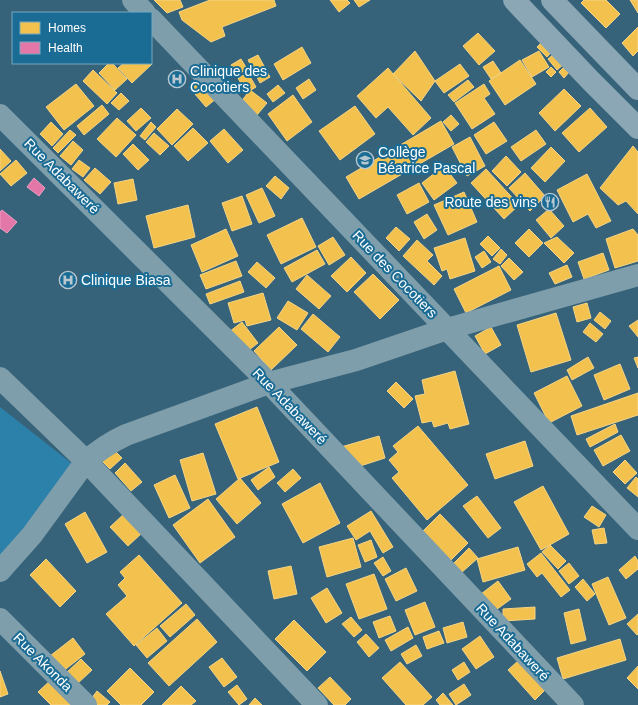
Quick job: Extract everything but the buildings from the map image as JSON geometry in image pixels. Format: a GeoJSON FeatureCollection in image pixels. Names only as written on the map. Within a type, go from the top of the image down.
{"type":"FeatureCollection","features":[{"type":"Feature","properties":{"kind":"highway"},"geometry":{"type":"LineString","coordinates":[[514,0],[638,128]]}},
{"type":"Feature","properties":{"kind":"highway"},"geometry":{"type":"LineString","coordinates":[[552,0],[638,89]]}},
{"type":"Feature","properties":{"kind":"street"},"geometry":{"type":"LineString","coordinates":[[133,0],[144,12]]}},
{"type":"Feature","properties":{"kind":"street","name":"Rue des Cocotiers"},"geometry":{"type":"LineString","coordinates":[[152,20],[638,529]]}},
{"type":"Feature","properties":{"kind":"street","name":"Rue Adabaweré"},"geometry":{"type":"LineString","coordinates":[[0,115],[269,383],[573,705]]}},
{"type":"Feature","properties":{"kind":"street"},"geometry":{"type":"LineString","coordinates":[[0,571],[32,535],[86,461],[100,448],[112,441],[269,383],[356,360],[447,329],[638,275]]}},
{"type":"Feature","properties":{"kind":"street"},"geometry":{"type":"LineString","coordinates":[[0,378],[86,461],[316,705]]}},
{"type":"Feature","properties":{"kind":"street","name":"Rue Akonda"},"geometry":{"type":"LineString","coordinates":[[0,619],[86,705]]}},
{"type":"Feature","properties":{"kind":"shaded area"},"geometry":{"type":"Polygon","coordinates":[[[0,407],[75,466],[0,563],[0,407]]]}},
{"type":"Feature","properties":{"kind":"place","name":"Clinique des Cocotiers"},"geometry":{"type":"Point","coordinates":[177,79]}},
{"type":"Feature","properties":{"kind":"place","name":"Collège Béatrice Pascal"},"geometry":{"type":"Point","coordinates":[365,160]}},
{"type":"Feature","properties":{"kind":"place","name":"Route des vins"},"geometry":{"type":"Point","coordinates":[550,202]}},
{"type":"Feature","properties":{"kind":"place","name":"Clinique Biasa"},"geometry":{"type":"Point","coordinates":[68,280]}}]}
